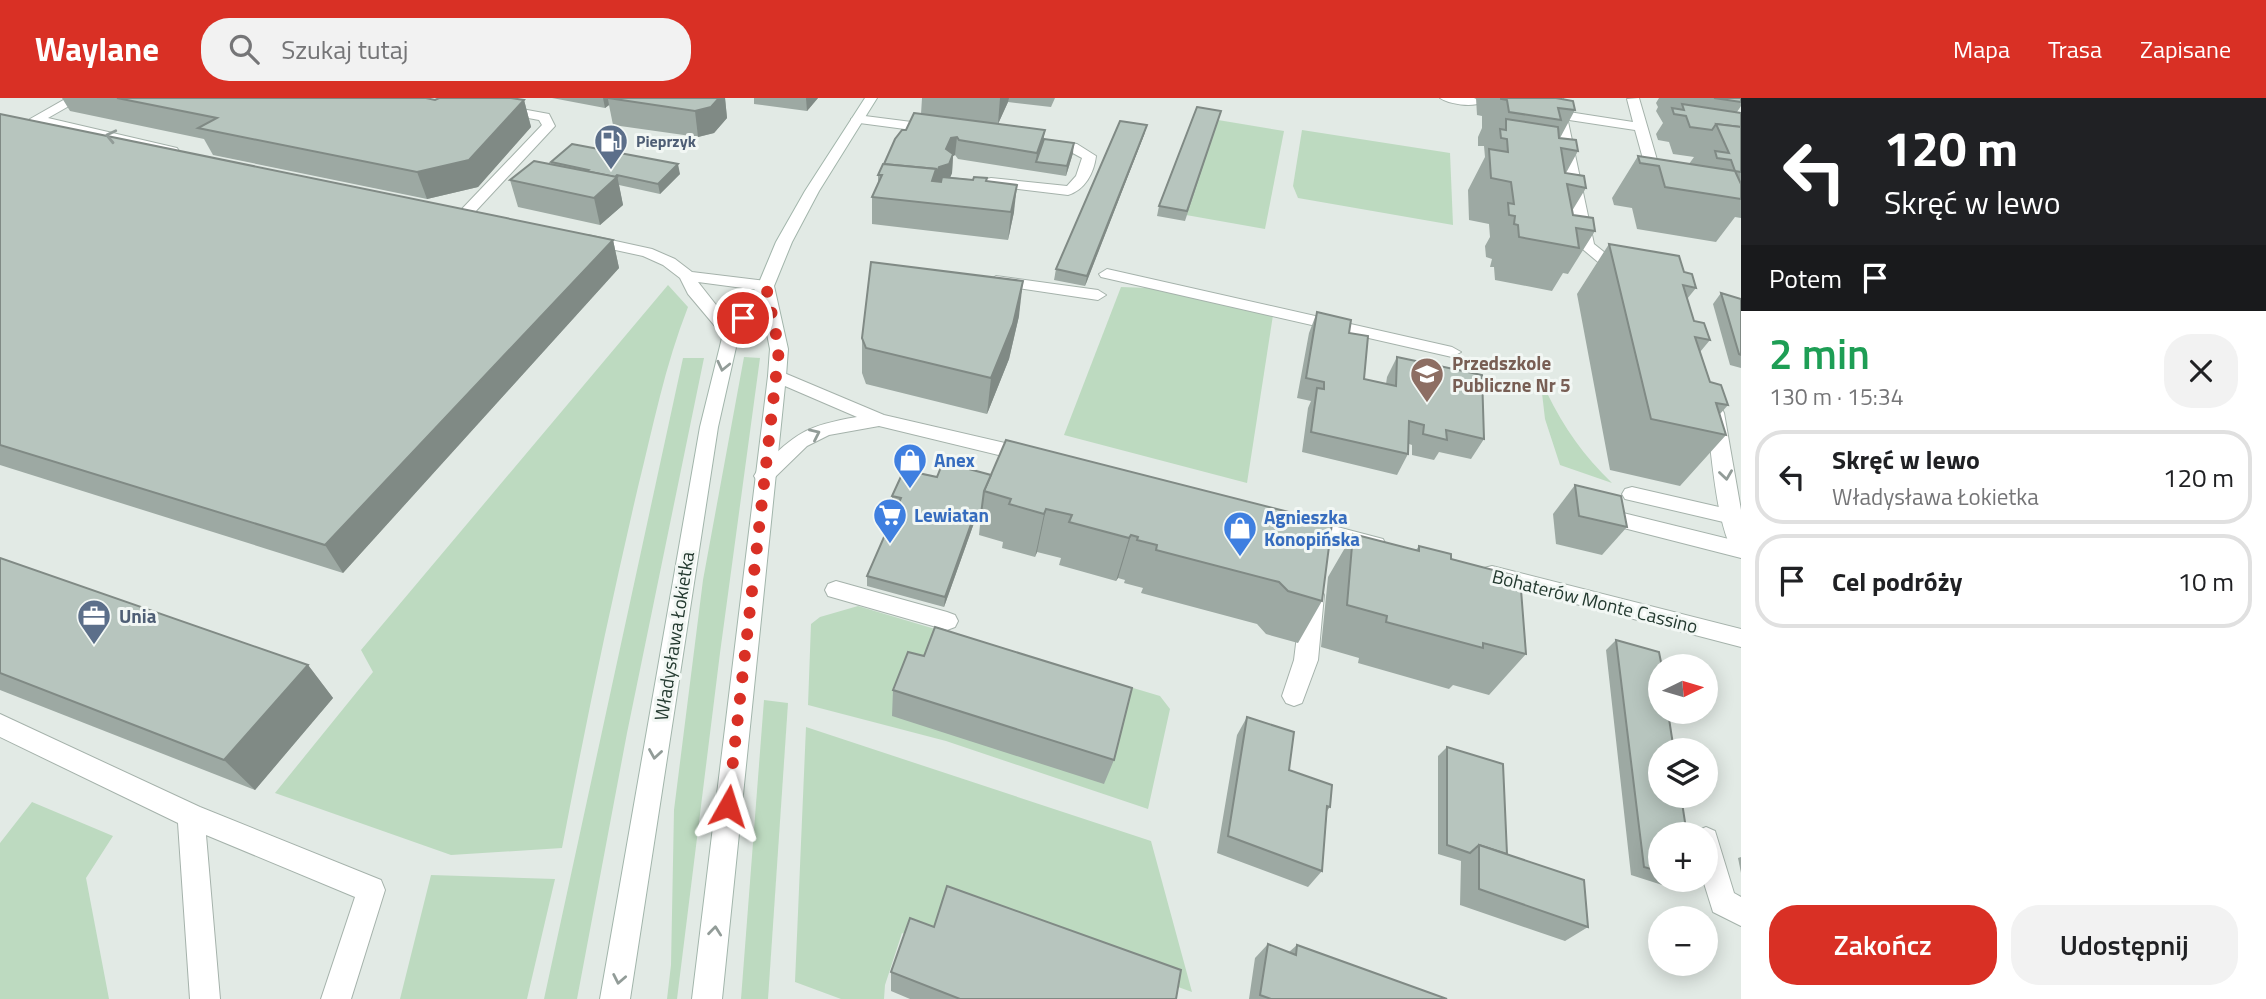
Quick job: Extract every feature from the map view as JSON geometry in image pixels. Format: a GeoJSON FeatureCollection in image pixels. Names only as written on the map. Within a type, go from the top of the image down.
{"type":"FeatureCollection","features":[{"type":"Feature","properties":{"kind":"main road"},"geometry":{"type":"LineString","coordinates":[[77,98],[36,119],[182,155]]}},
{"type":"Feature","properties":{"kind":"main road","name":"Władysława Łokietka"},"geometry":{"type":"LineString","coordinates":[[615,999],[709,427],[731,334],[766,286],[784,242],[811,191],[871,98]]}},
{"type":"Feature","properties":{"kind":"main road"},"geometry":{"type":"LineString","coordinates":[[1446,98],[1476,102]]}},
{"type":"Feature","properties":{"kind":"main road"},"geometry":{"type":"LineString","coordinates":[[1633,99],[1657,184]]}},
{"type":"Feature","properties":{"kind":"main road"},"geometry":{"type":"LineString","coordinates":[[480,106],[544,117],[549,126],[457,214],[503,223]]}},
{"type":"Feature","properties":{"kind":"main road"},"geometry":{"type":"LineString","coordinates":[[1527,110],[1558,106],[1641,127]]}},
{"type":"Feature","properties":{"kind":"main road"},"geometry":{"type":"LineString","coordinates":[[1558,106],[1587,246],[1606,263],[1640,286]]}},
{"type":"Feature","properties":{"kind":"main road"},"geometry":{"type":"LineString","coordinates":[[860,115],[945,127]]}},
{"type":"Feature","properties":{"kind":"main road"},"geometry":{"type":"LineString","coordinates":[[1046,131],[1072,134]]}},
{"type":"Feature","properties":{"kind":"main road"},"geometry":{"type":"LineString","coordinates":[[973,180],[1068,191],[1077,187],[1089,163],[1089,156],[1072,147],[1037,142]]}},
{"type":"Feature","properties":{"kind":"main road"},"geometry":{"type":"LineString","coordinates":[[569,236],[647,252],[670,262],[687,276],[694,291],[731,334]]}},
{"type":"Feature","properties":{"kind":"main road"},"geometry":{"type":"LineString","coordinates":[[1107,274],[1452,352]]}},
{"type":"Feature","properties":{"kind":"main road"},"geometry":{"type":"LineString","coordinates":[[687,276],[766,286],[779,349],[707,999]]}},
{"type":"Feature","properties":{"kind":"main road"},"geometry":{"type":"LineString","coordinates":[[979,279],[1098,295]]}},
{"type":"Feature","properties":{"kind":"main road"},"geometry":{"type":"LineString","coordinates":[[777,376],[879,420],[1046,460]]}},
{"type":"Feature","properties":{"kind":"main road"},"geometry":{"type":"LineString","coordinates":[[1615,519],[1741,549],[1732,517],[1719,425],[1712,401]]}},
{"type":"Feature","properties":{"kind":"main road"},"geometry":{"type":"LineString","coordinates":[[764,476],[800,442],[825,429],[879,420]]}},
{"type":"Feature","properties":{"kind":"main road"},"geometry":{"type":"LineString","coordinates":[[1632,494],[1732,517]]}},
{"type":"Feature","properties":{"kind":"main road"},"geometry":{"type":"LineString","coordinates":[[1285,521],[1320,552],[1392,549]]}},
{"type":"Feature","properties":{"kind":"main road"},"geometry":{"type":"LineString","coordinates":[[1294,696],[1306,660],[1320,552]]}},
{"type":"Feature","properties":{"kind":"main road","name":"Bohaterów Monte Cassino"},"geometry":{"type":"LineString","coordinates":[[1472,569],[1741,638]]}},
{"type":"Feature","properties":{"kind":"main road"},"geometry":{"type":"LineString","coordinates":[[836,590],[947,621]]}},
{"type":"Feature","properties":{"kind":"main road"},"geometry":{"type":"LineString","coordinates":[[0,725],[191,816],[371,890],[336,999]]}},
{"type":"Feature","properties":{"kind":"main road"},"geometry":{"type":"LineString","coordinates":[[191,816],[205,999]]}},
{"type":"Feature","properties":{"kind":"main road"},"geometry":{"type":"LineString","coordinates":[[1718,884],[1723,902],[1741,912]]}},
{"type":"Feature","properties":{"kind":"green space"},"geometry":{"type":"Polygon","coordinates":[[[1218,120],[1284,131],[1265,229],[1186,215],[1218,120]]]}},
{"type":"Feature","properties":{"kind":"green space"},"geometry":{"type":"Polygon","coordinates":[[[1302,130],[1450,153],[1453,225],[1298,198],[1293,186],[1302,130]]]}},
{"type":"Feature","properties":{"kind":"green space"},"geometry":{"type":"Polygon","coordinates":[[[668,285],[688,307],[666,374],[638,487],[562,848],[451,855],[275,793],[373,672],[361,650],[668,285]]]}},
{"type":"Feature","properties":{"kind":"green space"},"geometry":{"type":"Polygon","coordinates":[[[1121,287],[1148,288],[1273,315],[1247,483],[1064,435],[1121,287]]]}},
{"type":"Feature","properties":{"kind":"green space"},"geometry":{"type":"Polygon","coordinates":[[[744,357],[760,358],[677,999],[667,999],[671,965],[674,810],[703,580],[744,357]]]}},
{"type":"Feature","properties":{"kind":"green space"},"geometry":{"type":"Polygon","coordinates":[[[683,358],[704,358],[627,733],[577,999],[544,999],[683,358]]]}},
{"type":"Feature","properties":{"kind":"green space"},"geometry":{"type":"Polygon","coordinates":[[[1542,393],[1547,393],[1575,441],[1612,483],[1560,465],[1545,419],[1542,393]]]}},
{"type":"Feature","properties":{"kind":"green space"},"geometry":{"type":"Polygon","coordinates":[[[858,606],[1160,696],[1170,709],[1148,809],[946,741],[808,705],[811,624],[820,617],[858,606]]]}},
{"type":"Feature","properties":{"kind":"green space"},"geometry":{"type":"Polygon","coordinates":[[[764,700],[788,703],[768,999],[741,999],[764,700]]]}},
{"type":"Feature","properties":{"kind":"green space"},"geometry":{"type":"Polygon","coordinates":[[[806,727],[1151,841],[1192,992],[943,902],[929,943],[902,933],[885,985],[884,999],[841,999],[795,982],[806,727]]]}},
{"type":"Feature","properties":{"kind":"green space"},"geometry":{"type":"Polygon","coordinates":[[[32,802],[113,836],[86,878],[109,999],[0,999],[0,843],[32,802]]]}},
{"type":"Feature","properties":{"kind":"green space"},"geometry":{"type":"Polygon","coordinates":[[[431,875],[555,879],[527,999],[400,999],[431,875]]]}},
{"type":"Feature","properties":{"kind":"building"},"geometry":{"type":"Polygon","coordinates":[[[117,98],[524,100],[469,160],[417,172],[198,128],[217,118],[117,98]]]}},
{"type":"Feature","properties":{"kind":"building"},"geometry":{"type":"Polygon","coordinates":[[[608,98],[719,98],[711,107],[695,111],[608,98]]]}},
{"type":"Feature","properties":{"kind":"building"},"geometry":{"type":"Polygon","coordinates":[[[1501,98],[1556,98],[1573,101],[1575,110],[1558,108],[1561,120],[1509,112],[1507,100],[1501,98]]]}},
{"type":"Feature","properties":{"kind":"building"},"geometry":{"type":"Polygon","coordinates":[[[1714,98],[1741,98],[1741,102],[1714,98]]]}},
{"type":"Feature","properties":{"kind":"building"},"geometry":{"type":"Polygon","coordinates":[[[1682,104],[1741,113],[1741,127],[1716,124],[1712,130],[1690,127],[1686,116],[1674,114],[1672,108],[1684,110],[1682,104]]]}},
{"type":"Feature","properties":{"kind":"building"},"geometry":{"type":"Polygon","coordinates":[[[1197,107],[1221,111],[1187,211],[1159,206],[1197,107]]]}},
{"type":"Feature","properties":{"kind":"building"},"geometry":{"type":"Polygon","coordinates":[[[914,113],[1045,130],[1037,153],[951,138],[946,149],[953,154],[949,164],[939,167],[935,177],[936,169],[884,164],[895,139],[902,130],[906,130],[914,113]]]}},
{"type":"Feature","properties":{"kind":"building"},"geometry":{"type":"Polygon","coordinates":[[[0,114],[613,240],[325,545],[0,445],[0,114]]]}},
{"type":"Feature","properties":{"kind":"building"},"geometry":{"type":"Polygon","coordinates":[[[1506,119],[1558,127],[1559,138],[1576,140],[1578,151],[1561,148],[1565,173],[1584,176],[1586,188],[1567,184],[1573,215],[1593,218],[1595,231],[1576,228],[1579,248],[1519,237],[1518,225],[1514,224],[1515,216],[1509,215],[1508,203],[1514,204],[1511,182],[1491,178],[1489,149],[1508,152],[1507,139],[1501,138],[1500,129],[1506,130],[1506,119]]]}},
{"type":"Feature","properties":{"kind":"building"},"geometry":{"type":"Polygon","coordinates":[[[1120,121],[1147,125],[1087,276],[1056,269],[1120,121]]]}},
{"type":"Feature","properties":{"kind":"building"},"geometry":{"type":"Polygon","coordinates":[[[1716,124],[1741,127],[1741,172],[1735,171],[1731,160],[1717,158],[1715,151],[1729,153],[1716,124]]]}},
{"type":"Feature","properties":{"kind":"building"},"geometry":{"type":"Polygon","coordinates":[[[1044,139],[1074,143],[1067,166],[1036,162],[1044,139]]]}},
{"type":"Feature","properties":{"kind":"building"},"geometry":{"type":"Polygon","coordinates":[[[572,144],[678,164],[658,184],[551,162],[572,144]]]}},
{"type":"Feature","properties":{"kind":"building"},"geometry":{"type":"Polygon","coordinates":[[[1638,156],[1735,171],[1741,184],[1741,199],[1665,187],[1659,166],[1640,163],[1638,156]]]}},
{"type":"Feature","properties":{"kind":"building"},"geometry":{"type":"Polygon","coordinates":[[[534,161],[617,177],[594,198],[510,180],[534,161]]]}},
{"type":"Feature","properties":{"kind":"building"},"geometry":{"type":"Polygon","coordinates":[[[883,164],[936,169],[932,181],[941,182],[942,177],[973,180],[974,177],[1017,185],[1011,212],[872,197],[882,175],[878,175],[883,164]]]}},
{"type":"Feature","properties":{"kind":"building"},"geometry":{"type":"Polygon","coordinates":[[[1609,244],[1679,256],[1684,272],[1692,274],[1696,288],[1683,285],[1694,321],[1704,323],[1710,340],[1695,337],[1710,382],[1721,385],[1728,405],[1716,403],[1726,435],[1651,419],[1609,244]]]}},
{"type":"Feature","properties":{"kind":"building"},"geometry":{"type":"Polygon","coordinates":[[[871,262],[1023,281],[1013,324],[991,378],[866,348],[862,338],[871,262]]]}},
{"type":"Feature","properties":{"kind":"building"},"geometry":{"type":"Polygon","coordinates":[[[1721,293],[1741,299],[1741,355],[1739,354],[1721,293]]]}},
{"type":"Feature","properties":{"kind":"building","name":"Przedszkole Publiczne Nr 5"},"geometry":{"type":"Polygon","coordinates":[[[1317,312],[1351,320],[1349,333],[1368,336],[1364,379],[1396,386],[1397,357],[1482,375],[1484,439],[1446,430],[1447,440],[1423,434],[1424,425],[1409,421],[1408,454],[1311,432],[1317,388],[1324,389],[1324,382],[1306,378],[1317,312]]]}},
{"type":"Feature","properties":{"kind":"building"},"geometry":{"type":"Polygon","coordinates":[[[1006,440],[1332,523],[1322,601],[1288,591],[1279,582],[1156,550],[1157,545],[1137,540],[1138,537],[1131,535],[1129,538],[1069,522],[1072,515],[1046,509],[1044,514],[1009,504],[1011,499],[984,491],[1006,440]]]}},
{"type":"Feature","properties":{"kind":"building"},"geometry":{"type":"Polygon","coordinates":[[[943,462],[991,475],[984,491],[981,514],[975,513],[945,597],[867,576],[901,498],[892,496],[904,470],[937,477],[943,462]]]}},
{"type":"Feature","properties":{"kind":"building"},"geometry":{"type":"Polygon","coordinates":[[[1575,485],[1621,496],[1627,527],[1579,516],[1575,485]]]}},
{"type":"Feature","properties":{"kind":"building"},"geometry":{"type":"Polygon","coordinates":[[[1353,534],[1419,551],[1419,546],[1451,554],[1451,559],[1520,577],[1526,654],[1483,643],[1483,648],[1386,622],[1387,616],[1347,605],[1353,534]]]}},
{"type":"Feature","properties":{"kind":"building","name":"Unia"},"geometry":{"type":"Polygon","coordinates":[[[0,558],[308,665],[224,760],[0,673],[0,558]]]}},
{"type":"Feature","properties":{"kind":"building"},"geometry":{"type":"Polygon","coordinates":[[[935,627],[1132,688],[1114,760],[893,690],[908,652],[924,656],[935,627]]]}},
{"type":"Feature","properties":{"kind":"building"},"geometry":{"type":"Polygon","coordinates":[[[1616,640],[1659,652],[1648,654],[1648,724],[1670,724],[1672,738],[1648,738],[1648,808],[1683,808],[1685,822],[1648,822],[1648,868],[1644,867],[1616,640]]]}},
{"type":"Feature","properties":{"kind":"building"},"geometry":{"type":"Polygon","coordinates":[[[1247,717],[1294,732],[1289,770],[1332,785],[1330,807],[1327,806],[1322,871],[1228,836],[1247,717]]]}},
{"type":"Feature","properties":{"kind":"building"},"geometry":{"type":"Polygon","coordinates":[[[1447,747],[1503,764],[1507,854],[1479,845],[1470,853],[1447,845],[1447,747]]]}},
{"type":"Feature","properties":{"kind":"building"},"geometry":{"type":"Polygon","coordinates":[[[1479,845],[1584,880],[1588,927],[1479,889],[1479,845]]]}},
{"type":"Feature","properties":{"kind":"building"},"geometry":{"type":"Polygon","coordinates":[[[947,886],[1181,970],[1176,999],[960,999],[891,972],[910,918],[934,927],[947,886]]]}},
{"type":"Feature","properties":{"kind":"building"},"geometry":{"type":"Polygon","coordinates":[[[1268,944],[1296,955],[1297,945],[1447,999],[1271,999],[1260,995],[1268,944]]]}},
{"type":"Feature","properties":{"kind":"place","name":"Pieprzyk"},"geometry":{"type":"Point","coordinates":[611,171]}},
{"type":"Feature","properties":{"kind":"place","name":"Przedszkole Publiczne Nr 5"},"geometry":{"type":"Point","coordinates":[1427,404]}},
{"type":"Feature","properties":{"kind":"place","name":"Anex"},"geometry":{"type":"Point","coordinates":[910,490]}},
{"type":"Feature","properties":{"kind":"place","name":"Lewiatan"},"geometry":{"type":"Point","coordinates":[890,545]}},
{"type":"Feature","properties":{"kind":"place","name":"Agnieszka Konopińska"},"geometry":{"type":"Point","coordinates":[1240,558]}},
{"type":"Feature","properties":{"kind":"place","name":"Unia"},"geometry":{"type":"Point","coordinates":[94,646]}},
{"type":"Feature","properties":{"kind":"route"},"geometry":{"type":"LineString","coordinates":[[728,806],[779,349],[766,286],[743,318]]}}]}
